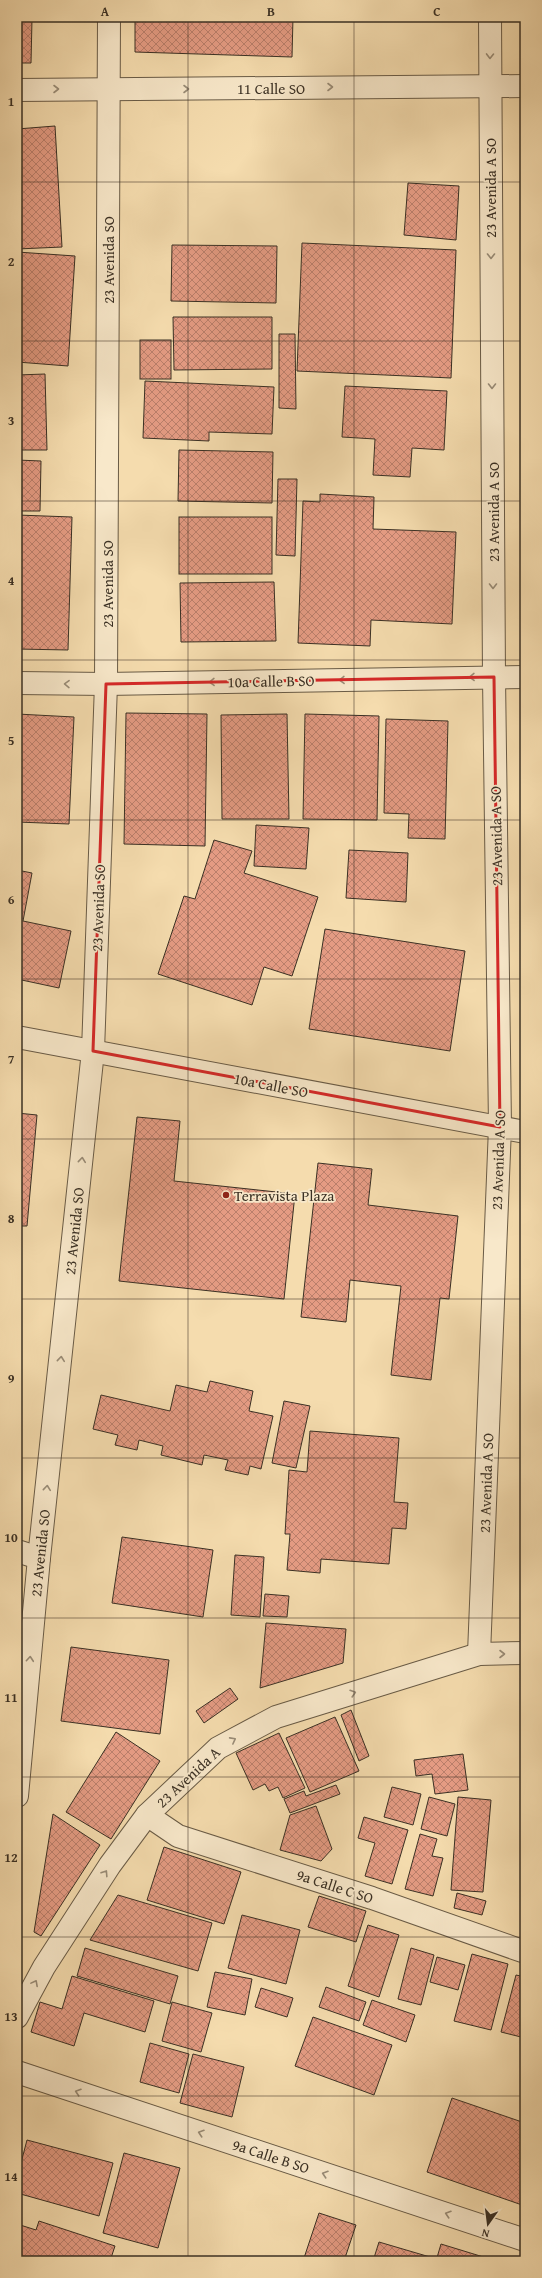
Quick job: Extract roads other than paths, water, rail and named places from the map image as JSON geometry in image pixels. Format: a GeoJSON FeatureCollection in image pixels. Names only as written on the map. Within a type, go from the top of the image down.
{"type":"FeatureCollection","features":[{"type":"Feature","properties":{"kind":"street","name":"23 Avenida SO"},"geometry":{"type":"LineString","coordinates":[[17,1796],[39,1558],[94,1051],[106,684],[109,17]]}},
{"type":"Feature","properties":{"kind":"street","name":"23 Avenida A SO"},"geometry":{"type":"LineString","coordinates":[[479,1654],[500,1127],[494,677],[490,17]]}},
{"type":"Feature","properties":{"kind":"street","name":"11 Calle SO"},"geometry":{"type":"LineString","coordinates":[[17,90],[525,86]]}},
{"type":"Feature","properties":{"kind":"street","name":"10a Calle B SO"},"geometry":{"type":"LineString","coordinates":[[17,683],[106,684],[525,677]]}},
{"type":"Feature","properties":{"kind":"street","name":"10a Calle SO"},"geometry":{"type":"LineString","coordinates":[[17,1037],[525,1132]]}},
{"type":"Feature","properties":{"kind":"street"},"geometry":{"type":"LineString","coordinates":[[17,1551],[39,1558]]}},
{"type":"Feature","properties":{"kind":"street","name":"23 Avenida A"},"geometry":{"type":"LineString","coordinates":[[17,2017],[52,1954],[110,1865],[147,1815],[218,1748],[276,1717],[479,1654],[525,1653]]}},
{"type":"Feature","properties":{"kind":"street","name":"9a Calle C SO"},"geometry":{"type":"LineString","coordinates":[[147,1815],[178,1836],[372,1898],[525,1952]]}},
{"type":"Feature","properties":{"kind":"street","name":"9a Calle B SO"},"geometry":{"type":"LineString","coordinates":[[17,2072],[525,2240]]}},
{"type":"Feature","properties":{"kind":"place","name":"Terravista Plaza"},"geometry":{"type":"Point","coordinates":[226,1195]}}]}
